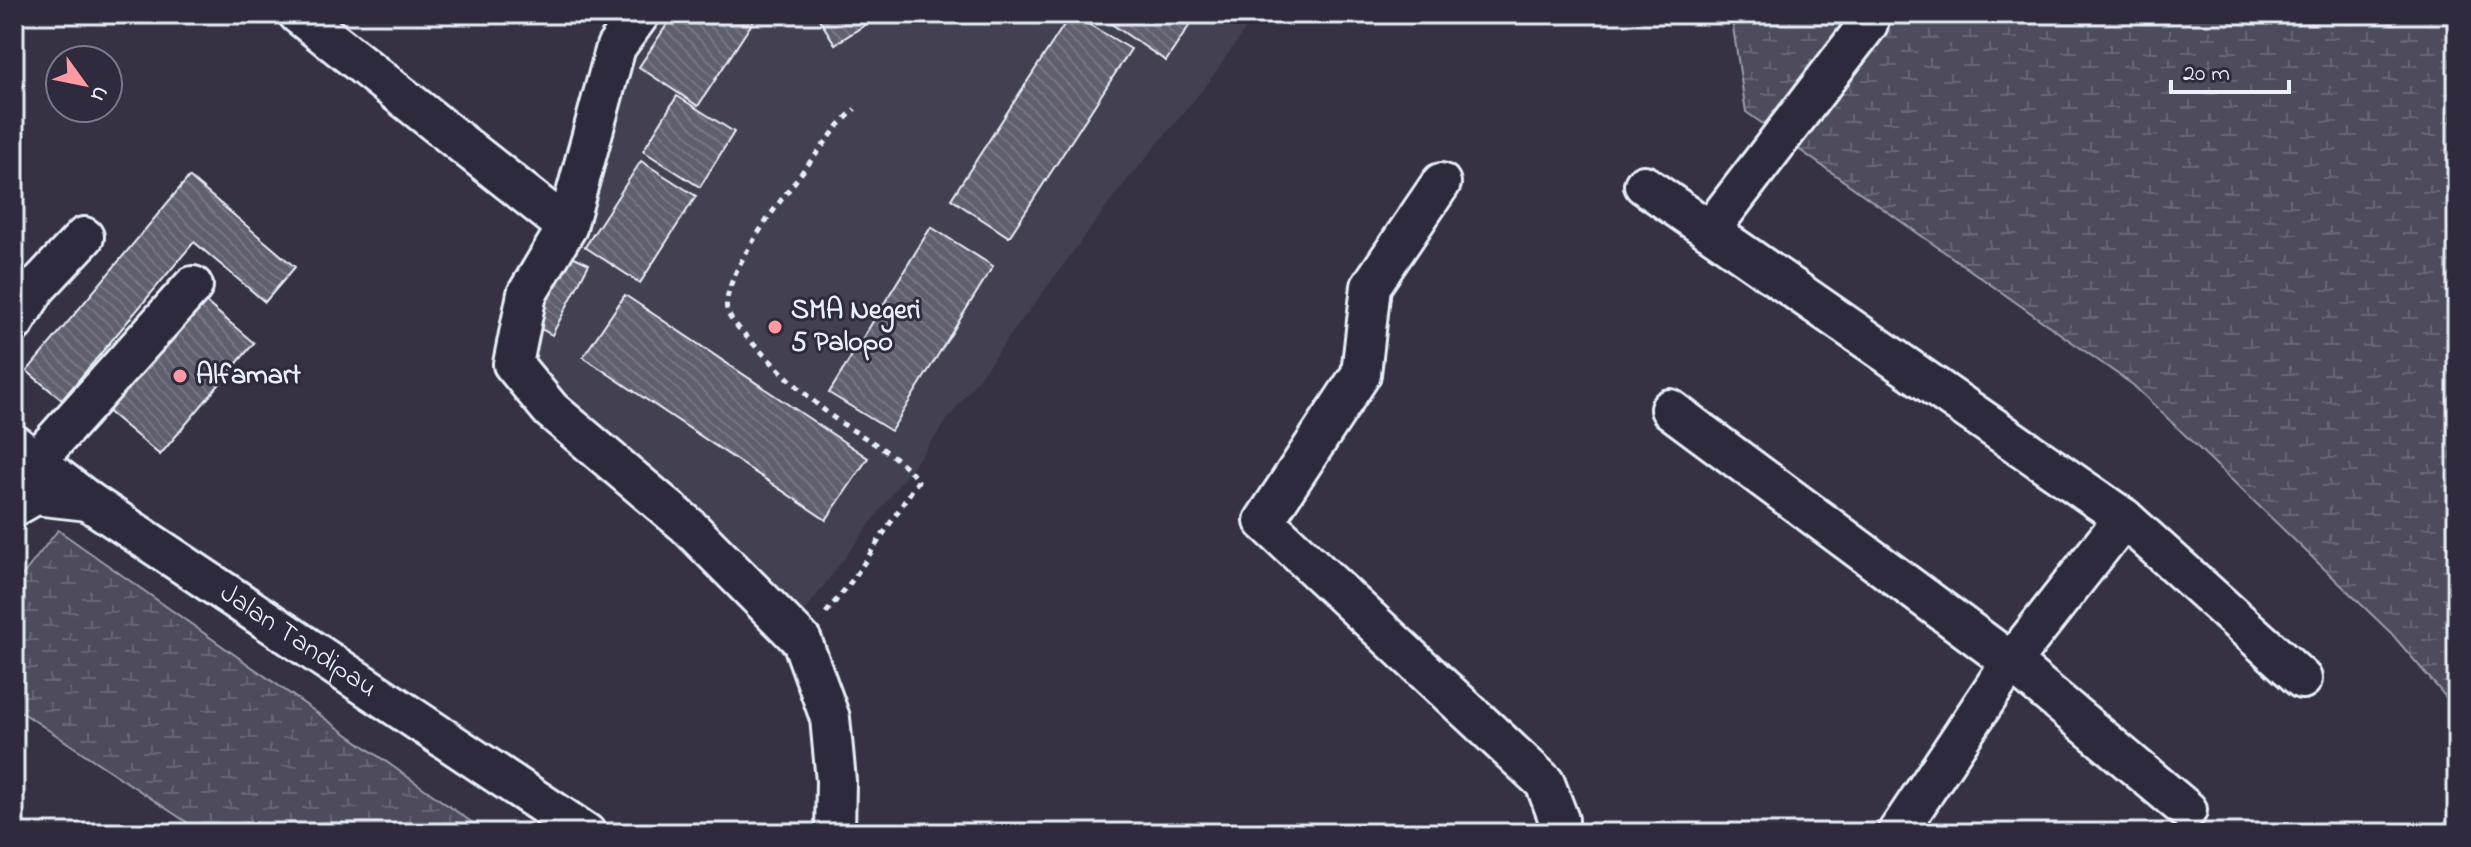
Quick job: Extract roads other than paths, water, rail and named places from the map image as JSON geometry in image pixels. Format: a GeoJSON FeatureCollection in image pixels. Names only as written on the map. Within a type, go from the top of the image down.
{"type":"FeatureCollection","features":[{"type":"Feature","properties":{"kind":"street"},"geometry":{"type":"LineString","coordinates":[[298,14],[567,227]]}},
{"type":"Feature","properties":{"kind":"street"},"geometry":{"type":"LineString","coordinates":[[640,14],[616,47],[567,227],[527,294],[513,364],[551,410],[687,525],[802,641],[830,718],[836,781],[835,833]]}},
{"type":"Feature","properties":{"kind":"street"},"geometry":{"type":"LineString","coordinates":[[1710,230],[1868,24]]}},
{"type":"Feature","properties":{"kind":"street"},"geometry":{"type":"LineString","coordinates":[[1441,183],[1371,286],[1361,374],[1264,521],[1545,783],[1559,820],[1555,833]]}},
{"type":"Feature","properties":{"kind":"street"},"geometry":{"type":"LineString","coordinates":[[1644,185],[2124,518],[2302,679]]}},
{"type":"Feature","properties":{"kind":"street"},"geometry":{"type":"LineString","coordinates":[[14,323],[36,288],[84,237]]}},
{"type":"Feature","properties":{"kind":"street"},"geometry":{"type":"LineString","coordinates":[[25,453],[193,286]]}},
{"type":"Feature","properties":{"kind":"street"},"geometry":{"type":"LineString","coordinates":[[1670,409],[2011,662],[2187,810]]}},
{"type":"Feature","properties":{"kind":"street","name":"Jalan Tandipau"},"geometry":{"type":"LineString","coordinates":[[25,453],[88,501],[586,833]]}},
{"type":"Feature","properties":{"kind":"street"},"geometry":{"type":"LineString","coordinates":[[14,507],[35,495],[88,501]]}},
{"type":"Feature","properties":{"kind":"street"},"geometry":{"type":"LineString","coordinates":[[1897,833],[2011,662],[2124,518]]}},
{"type":"Feature","properties":{"kind":"place","name":"SMA Negeri 5 Palopo"},"geometry":{"type":"Point","coordinates":[775,327]}},
{"type":"Feature","properties":{"kind":"place","name":"Alfamart"},"geometry":{"type":"Point","coordinates":[180,376]}}]}
